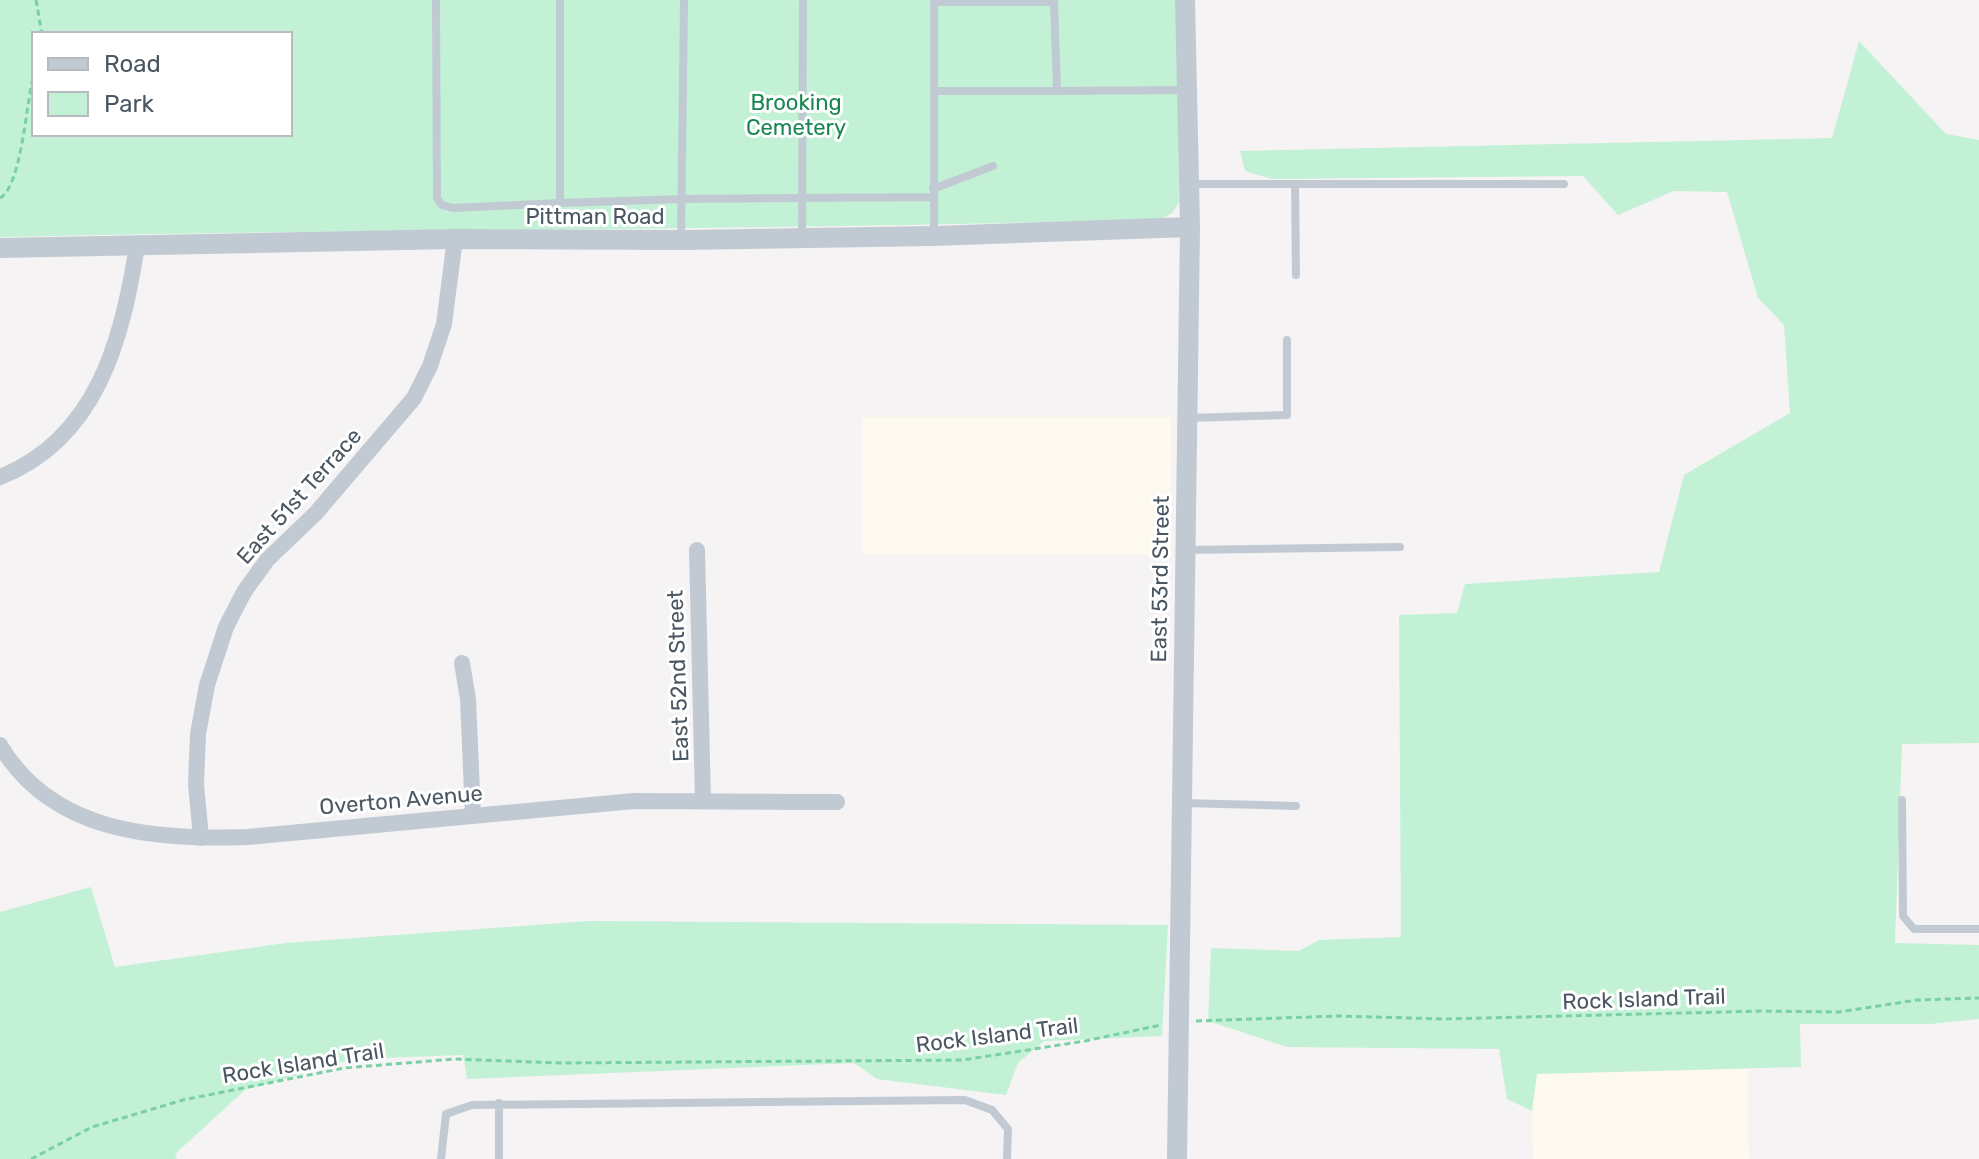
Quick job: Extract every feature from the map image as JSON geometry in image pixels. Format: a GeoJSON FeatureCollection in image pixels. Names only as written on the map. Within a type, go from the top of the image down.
{"type":"FeatureCollection","features":[{"type":"Feature","properties":{"kind":"street","name":"East 53rd Street"},"geometry":{"type":"LineString","coordinates":[[1177,1159],[1190,227],[1185,0]]}},
{"type":"Feature","properties":{"kind":"street","name":"Pittman Road"},"geometry":{"type":"LineString","coordinates":[[0,248],[455,239],[681,240],[934,236],[1190,227]]}},
{"type":"Feature","properties":{"kind":"street","name":"East 51st Terrace"},"geometry":{"type":"LineString","coordinates":[[201,838],[196,784],[198,734],[207,685],[226,627],[244,592],[267,560],[316,513],[414,398],[430,366],[444,324],[455,239]]}},
{"type":"Feature","properties":{"kind":"street"},"geometry":{"type":"LineString","coordinates":[[0,477],[40,457],[72,424],[98,386],[117,344],[129,300],[137,245]]}},
{"type":"Feature","properties":{"kind":"street","name":"East 52nd Street"},"geometry":{"type":"LineString","coordinates":[[697,550],[703,801]]}},
{"type":"Feature","properties":{"kind":"street"},"geometry":{"type":"LineString","coordinates":[[462,663],[468,699],[473,815]]}},
{"type":"Feature","properties":{"kind":"street","name":"Overton Avenue"},"geometry":{"type":"LineString","coordinates":[[0,745],[12,765],[44,796],[83,818],[141,833],[201,838],[247,837],[634,801],[837,802]]}},
{"type":"Feature","properties":{"kind":"lane"},"geometry":{"type":"LineString","coordinates":[[436,0],[437,198],[442,205],[453,208],[933,193],[993,166]]}},
{"type":"Feature","properties":{"kind":"lane"},"geometry":{"type":"LineString","coordinates":[[560,0],[560,203]]}},
{"type":"Feature","properties":{"kind":"lane"},"geometry":{"type":"LineString","coordinates":[[681,240],[684,0]]}},
{"type":"Feature","properties":{"kind":"lane"},"geometry":{"type":"LineString","coordinates":[[802,238],[803,0]]}},
{"type":"Feature","properties":{"kind":"lane"},"geometry":{"type":"LineString","coordinates":[[934,236],[934,1],[1054,1],[1057,91]]}},
{"type":"Feature","properties":{"kind":"lane"},"geometry":{"type":"LineString","coordinates":[[934,91],[1186,90]]}},
{"type":"Feature","properties":{"kind":"lane"},"geometry":{"type":"LineString","coordinates":[[1189,184],[1564,184]]}},
{"type":"Feature","properties":{"kind":"lane"},"geometry":{"type":"LineString","coordinates":[[1295,184],[1296,275]]}},
{"type":"Feature","properties":{"kind":"lane"},"geometry":{"type":"LineString","coordinates":[[1187,418],[1287,415],[1287,340]]}},
{"type":"Feature","properties":{"kind":"lane"},"geometry":{"type":"LineString","coordinates":[[1185,550],[1400,547]]}},
{"type":"Feature","properties":{"kind":"lane"},"geometry":{"type":"LineString","coordinates":[[1902,800],[1903,916],[1914,929],[1979,929]]}},
{"type":"Feature","properties":{"kind":"lane"},"geometry":{"type":"LineString","coordinates":[[1181,803],[1296,806]]}},
{"type":"Feature","properties":{"kind":"lane"},"geometry":{"type":"LineString","coordinates":[[441,1159],[446,1114],[472,1105],[965,1100],[992,1110],[1008,1129],[1007,1159]]}},
{"type":"Feature","properties":{"kind":"lane"},"geometry":{"type":"LineString","coordinates":[[499,1103],[499,1159]]}},
{"type":"Feature","properties":{"kind":"path"},"geometry":{"type":"LineString","coordinates":[[36,0],[42,32]]}},
{"type":"Feature","properties":{"kind":"path"},"geometry":{"type":"LineString","coordinates":[[0,198],[10,189],[17,170],[32,85]]}},
{"type":"Feature","properties":{"kind":"path","name":"Rock Island Trail"},"geometry":{"type":"LineString","coordinates":[[31,1159],[92,1127],[183,1100],[344,1068],[455,1059],[560,1063],[963,1060],[1085,1041],[1178,1022],[1338,1016],[1477,1019],[1761,1011],[1839,1012],[1917,1000],[1979,998]]}},
{"type":"Feature","properties":{"kind":"shaded area"},"geometry":{"type":"Polygon","coordinates":[[[862,417],[1171,417],[1171,555],[862,555],[862,417]]]}},
{"type":"Feature","properties":{"kind":"shaded area"},"geometry":{"type":"Polygon","coordinates":[[[1748,1069],[1749,1159],[1533,1159],[1532,1111],[1536,1074],[1748,1069]]]}},
{"type":"Feature","properties":{"kind":"green space","name":"Brooking Cemetery"},"geometry":{"type":"Polygon","coordinates":[[[0,0],[1177,0],[1179,202],[1172,213],[1161,219],[871,226],[0,237],[0,0]]]}},
{"type":"Feature","properties":{"kind":"green space"},"geometry":{"type":"Polygon","coordinates":[[[1859,41],[1946,134],[1979,140],[1979,743],[1902,744],[1895,943],[1979,945],[1979,1019],[1930,1024],[1800,1024],[1801,1067],[1537,1074],[1532,1111],[1507,1099],[1499,1049],[1287,1047],[1208,1021],[1211,948],[1299,951],[1319,940],[1401,937],[1399,615],[1457,613],[1465,584],[1659,572],[1684,475],[1790,413],[1784,325],[1758,298],[1727,192],[1674,191],[1618,215],[1583,176],[1272,179],[1245,171],[1240,151],[1832,138],[1859,41]]]}},
{"type":"Feature","properties":{"kind":"green space"},"geometry":{"type":"Polygon","coordinates":[[[91,887],[115,967],[286,943],[589,921],[1168,925],[1162,1036],[1044,1041],[1018,1063],[1006,1095],[877,1079],[854,1063],[467,1079],[463,1055],[354,1059],[245,1090],[175,1154],[177,1159],[0,1159],[0,912],[91,887]]]}}]}
